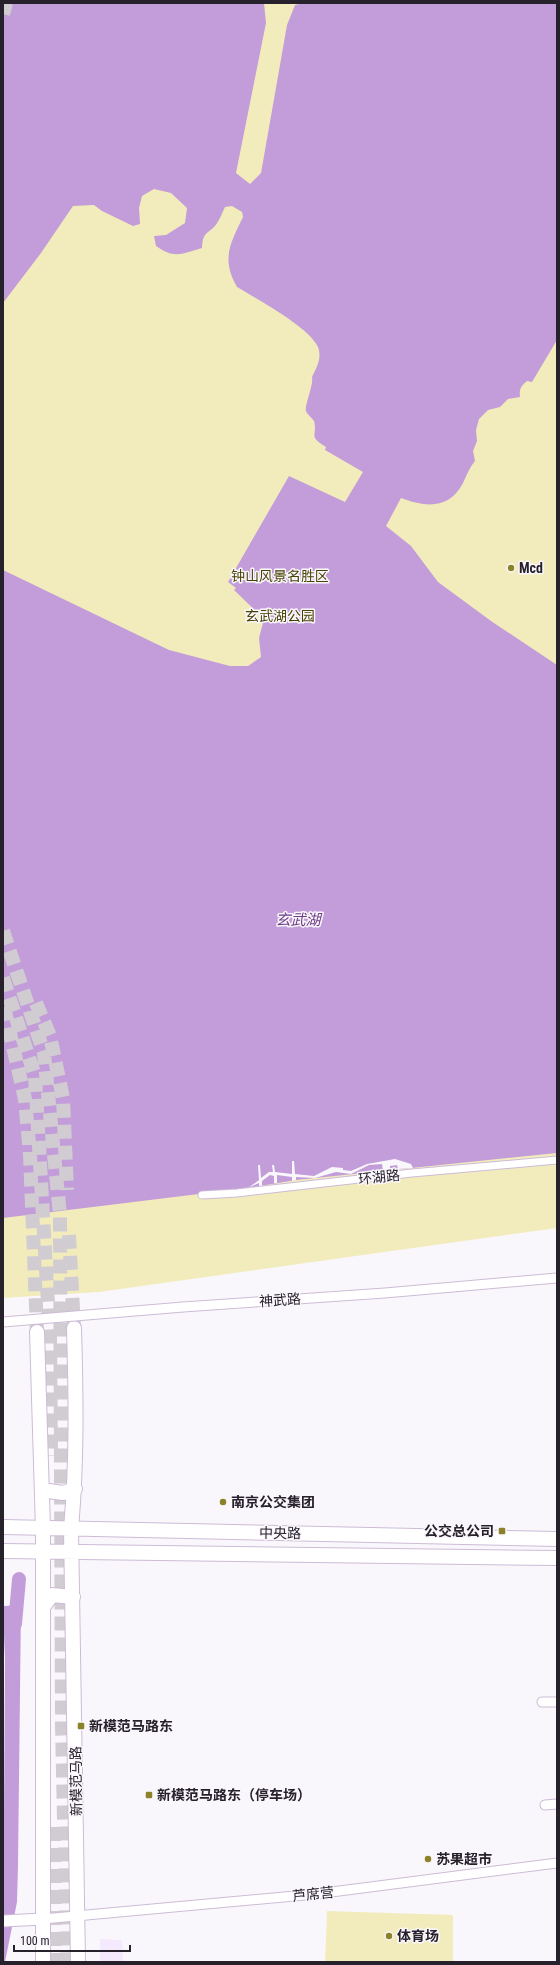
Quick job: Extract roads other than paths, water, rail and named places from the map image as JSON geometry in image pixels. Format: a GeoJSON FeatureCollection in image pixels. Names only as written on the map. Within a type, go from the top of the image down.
{"type":"FeatureCollection","features":[{"type":"Feature","properties":{"kind":"main road","name":"新模范马路"},"geometry":{"type":"LineString","coordinates":[[74,1328],[76,1428],[75,1489],[71,1529],[78,1962]]}},
{"type":"Feature","properties":{"kind":"main road"},"geometry":{"type":"LineString","coordinates":[[37,1332],[44,1606],[43,1962]]}},
{"type":"Feature","properties":{"kind":"main road"},"geometry":{"type":"LineString","coordinates":[[42,1490],[63,1493],[75,1489]]}},
{"type":"Feature","properties":{"kind":"main road","name":"中央路"},"geometry":{"type":"LineString","coordinates":[[3,1527],[557,1539]]}},
{"type":"Feature","properties":{"kind":"main road","name":"中央路"},"geometry":{"type":"LineString","coordinates":[[3,1550],[43,1552],[72,1551],[557,1558]]}},
{"type":"Feature","properties":{"kind":"main road"},"geometry":{"type":"LineString","coordinates":[[44,1606],[52,1595],[73,1597]]}},
{"type":"Feature","properties":{"kind":"street","name":"环湖路"},"geometry":{"type":"LineString","coordinates":[[202,1195],[237,1193],[404,1174],[557,1160]]}},
{"type":"Feature","properties":{"kind":"street","name":"神武路"},"geometry":{"type":"LineString","coordinates":[[3,1322],[183,1307],[385,1293],[557,1278]]}},
{"type":"Feature","properties":{"kind":"street"},"geometry":{"type":"LineString","coordinates":[[542,1702],[557,1702]]}},
{"type":"Feature","properties":{"kind":"street"},"geometry":{"type":"LineString","coordinates":[[546,1804],[557,1804]]}},
{"type":"Feature","properties":{"kind":"street","name":"芦席营"},"geometry":{"type":"LineString","coordinates":[[43,1919],[316,1894],[557,1863]]}},
{"type":"Feature","properties":{"kind":"street"},"geometry":{"type":"LineString","coordinates":[[7,1921],[43,1919]]}},
{"type":"Feature","properties":{"kind":"water","name":"玄武湖"},"geometry":{"type":"Polygon","coordinates":[[[3,3],[264,3],[266,23],[236,173],[250,184],[261,173],[287,25],[295,5],[303,3],[557,3],[557,340],[532,382],[527,381],[522,386],[520,390],[520,397],[508,399],[500,407],[488,410],[479,419],[476,430],[477,441],[473,451],[475,461],[457,492],[444,502],[436,504],[419,503],[401,498],[386,526],[411,546],[438,582],[491,621],[557,665],[557,1153],[296,1180],[248,1188],[3,1218],[3,570],[169,650],[230,666],[248,666],[261,657],[259,638],[264,619],[234,590],[236,588],[228,582],[289,476],[345,502],[363,472],[325,450],[326,447],[314,436],[314,421],[306,409],[312,385],[312,377],[319,359],[318,347],[313,339],[294,322],[237,287],[232,277],[228,260],[229,252],[234,235],[243,217],[242,212],[232,206],[225,207],[216,225],[205,235],[202,248],[189,252],[173,254],[168,253],[156,246],[154,236],[166,235],[185,223],[187,208],[171,193],[154,189],[142,196],[139,208],[140,224],[133,226],[102,211],[94,205],[73,206],[41,253],[3,303],[3,3]]]}},
{"type":"Feature","properties":{"kind":"water"},"geometry":{"type":"Polygon","coordinates":[[[21,1605],[17,1902],[5,1962],[3,1962],[5,1658],[3,1612],[4,1606],[21,1605]]]}},
{"type":"Feature","properties":{"kind":"waterway"},"geometry":{"type":"LineString","coordinates":[[15,1624],[19,1579]]}},
{"type":"Feature","properties":{"kind":"tunnel"},"geometry":{"type":"LineString","coordinates":[[3,14],[6,3]]}},
{"type":"Feature","properties":{"kind":"tunnel"},"geometry":{"type":"LineString","coordinates":[[3,931],[44,1053],[60,1215],[62,1724],[67,1962]]}},
{"type":"Feature","properties":{"kind":"tunnel"},"geometry":{"type":"LineString","coordinates":[[3,978],[35,1076],[50,1339],[51,1456]]}},
{"type":"Feature","properties":{"kind":"tunnel"},"geometry":{"type":"LineString","coordinates":[[36,1003],[50,1036],[63,1098],[67,1190]]}},
{"type":"Feature","properties":{"kind":"tunnel"},"geometry":{"type":"LineString","coordinates":[[4,1007],[25,1099],[30,1154],[37,1332]]}},
{"type":"Feature","properties":{"kind":"tunnel"},"geometry":{"type":"LineString","coordinates":[[69,1235],[74,1328]]}},
{"type":"Feature","properties":{"kind":"tunnel"},"geometry":{"type":"LineString","coordinates":[[54,1827],[55,1962]]}},
{"type":"Feature","properties":{"kind":"place","name":"Mcd"},"geometry":{"type":"Point","coordinates":[511,568]}},
{"type":"Feature","properties":{"kind":"place","name":"南京公交集团"},"geometry":{"type":"Point","coordinates":[223,1502]}},
{"type":"Feature","properties":{"kind":"place","name":"公交总公司"},"geometry":{"type":"Point","coordinates":[502,1531]}},
{"type":"Feature","properties":{"kind":"place","name":"新模范马路东"},"geometry":{"type":"Point","coordinates":[81,1726]}},
{"type":"Feature","properties":{"kind":"place","name":"新模范马路东（停车场）"},"geometry":{"type":"Point","coordinates":[149,1795]}},
{"type":"Feature","properties":{"kind":"place","name":"苏果超市"},"geometry":{"type":"Point","coordinates":[428,1859]}},
{"type":"Feature","properties":{"kind":"place","name":"体育场"},"geometry":{"type":"Point","coordinates":[389,1936]}},
{"type":"Feature","properties":{"kind":"park label","name":"钟山风景名胜区"},"geometry":{"type":"Point","coordinates":[280,576]}},
{"type":"Feature","properties":{"kind":"park label","name":"玄武湖公园"},"geometry":{"type":"Point","coordinates":[280,616]}}]}
